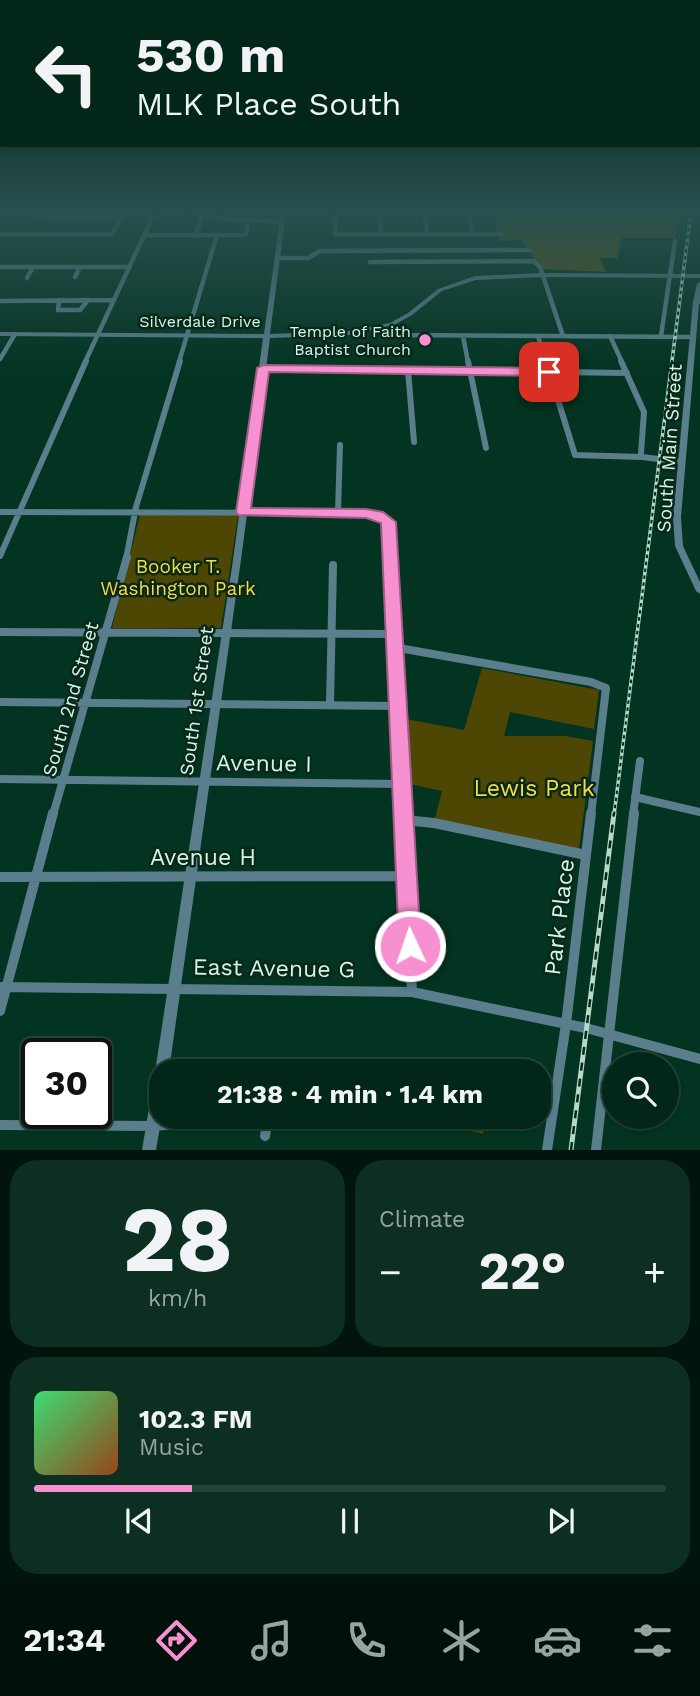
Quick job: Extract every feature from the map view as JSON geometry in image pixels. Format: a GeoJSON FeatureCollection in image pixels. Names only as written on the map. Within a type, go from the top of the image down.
{"type":"FeatureCollection","features":[{"type":"Feature","properties":{"kind":"street","name":"South 2nd Street"},"geometry":{"type":"LineString","coordinates":[[0,1011],[3,987],[207,266]]}},
{"type":"Feature","properties":{"kind":"street","name":"South 1st Street"},"geometry":{"type":"LineString","coordinates":[[163,1059],[277,266]]}},
{"type":"Feature","properties":{"kind":"street"},"geometry":{"type":"LineString","coordinates":[[537,266],[543,275],[564,336]]}},
{"type":"Feature","properties":{"kind":"street"},"geometry":{"type":"LineString","coordinates":[[661,335],[671,266]]}},
{"type":"Feature","properties":{"kind":"street"},"geometry":{"type":"LineString","coordinates":[[0,267],[129,267],[0,556]]}},
{"type":"Feature","properties":{"kind":"street"},"geometry":{"type":"LineString","coordinates":[[27,278],[33,267]]}},
{"type":"Feature","properties":{"kind":"street"},"geometry":{"type":"LineString","coordinates":[[75,277],[80,267]]}},
{"type":"Feature","properties":{"kind":"street"},"geometry":{"type":"LineString","coordinates":[[375,329],[400,320],[440,290],[467,280],[543,275],[700,276]]}},
{"type":"Feature","properties":{"kind":"street","name":"South Main Street"},"geometry":{"type":"LineString","coordinates":[[700,284],[677,517],[679,546],[700,591]]}},
{"type":"Feature","properties":{"kind":"street"},"geometry":{"type":"LineString","coordinates":[[60,300],[58,310],[68,312],[80,310],[88,300]]}},
{"type":"Feature","properties":{"kind":"street"},"geometry":{"type":"LineString","coordinates":[[0,301],[113,300]]}},
{"type":"Feature","properties":{"kind":"street","name":"Silverdale Drive"},"geometry":{"type":"LineString","coordinates":[[0,334],[268,336],[332,334],[375,329],[397,335],[693,337]]}},
{"type":"Feature","properties":{"kind":"street"},"geometry":{"type":"LineString","coordinates":[[0,359],[15,334]]}},
{"type":"Feature","properties":{"kind":"street"},"geometry":{"type":"LineString","coordinates":[[538,335],[575,455],[642,457],[682,462]]}},
{"type":"Feature","properties":{"kind":"street"},"geometry":{"type":"LineString","coordinates":[[463,336],[486,448]]}},
{"type":"Feature","properties":{"kind":"street"},"geometry":{"type":"LineString","coordinates":[[610,336],[644,412],[641,453]]}},
{"type":"Feature","properties":{"kind":"street"},"geometry":{"type":"LineString","coordinates":[[263,368],[627,373]]}},
{"type":"Feature","properties":{"kind":"street"},"geometry":{"type":"LineString","coordinates":[[408,370],[414,443]]}},
{"type":"Feature","properties":{"kind":"street"},"geometry":{"type":"LineString","coordinates":[[338,513],[340,445]]}},
{"type":"Feature","properties":{"kind":"street"},"geometry":{"type":"LineString","coordinates":[[0,512],[366,513],[384,518],[390,530],[393,647],[412,992]]}},
{"type":"Feature","properties":{"kind":"street"},"geometry":{"type":"LineString","coordinates":[[330,704],[333,565]]}},
{"type":"Feature","properties":{"kind":"street"},"geometry":{"type":"LineString","coordinates":[[0,632],[393,634]]}},
{"type":"Feature","properties":{"kind":"street","name":"Park Place"},"geometry":{"type":"LineString","coordinates":[[393,647],[591,682],[606,688],[566,1024],[547,1150]]}},
{"type":"Feature","properties":{"kind":"street"},"geometry":{"type":"LineString","coordinates":[[0,702],[397,706]]}},
{"type":"Feature","properties":{"kind":"street"},"geometry":{"type":"LineString","coordinates":[[596,1150],[607,1034],[640,761]]}},
{"type":"Feature","properties":{"kind":"street","name":"Avenue I"},"geometry":{"type":"LineString","coordinates":[[0,779],[401,784]]}},
{"type":"Feature","properties":{"kind":"street"},"geometry":{"type":"LineString","coordinates":[[635,797],[700,811]]}},
{"type":"Feature","properties":{"kind":"street"},"geometry":{"type":"LineString","coordinates":[[404,820],[434,822],[586,855]]}},
{"type":"Feature","properties":{"kind":"street","name":"Avenue H"},"geometry":{"type":"LineString","coordinates":[[0,877],[406,876]]}},
{"type":"Feature","properties":{"kind":"street","name":"East Avenue G"},"geometry":{"type":"LineString","coordinates":[[3,987],[412,992],[586,1027],[700,1059]]}},
{"type":"Feature","properties":{"kind":"street"},"geometry":{"type":"LineString","coordinates":[[0,1125],[149,1126]]}},
{"type":"Feature","properties":{"kind":"street","name":"South 1st Street"},"geometry":{"type":"LineString","coordinates":[[149,1150],[152,1129]]}},
{"type":"Feature","properties":{"kind":"street"},"geometry":{"type":"LineString","coordinates":[[265,1136],[266,1129]]}},
{"type":"Feature","properties":{"kind":"green space","name":"Booker T. Washington Park"},"geometry":{"type":"Polygon","coordinates":[[[140,515],[238,516],[221,628],[112,628],[140,515]]]}},
{"type":"Feature","properties":{"kind":"green space","name":"Lewis Park"},"geometry":{"type":"Polygon","coordinates":[[[482,668],[599,690],[594,729],[510,712],[504,736],[565,736],[593,741],[579,850],[435,818],[442,791],[410,784],[406,719],[464,730],[482,668]]]}},
{"type":"Feature","properties":{"kind":"green space"},"geometry":{"type":"Polygon","coordinates":[[[466,1129],[484,1129],[483,1134],[466,1129]]]}},
{"type":"Feature","properties":{"kind":"shaded area"},"geometry":{"type":"Polygon","coordinates":[[[539,266],[603,266],[606,272],[541,269],[539,266]]]}},
{"type":"Feature","properties":{"kind":"railway"},"geometry":{"type":"LineString","coordinates":[[614,815],[684,266]]}},
{"type":"Feature","properties":{"kind":"railway"},"geometry":{"type":"LineString","coordinates":[[571,1150],[614,813]]}},
{"type":"Feature","properties":{"kind":"place","name":"Temple of Faith Baptist Church"},"geometry":{"type":"Point","coordinates":[425,340]}},
{"type":"Feature","properties":{"kind":"route"},"geometry":{"type":"LineString","coordinates":[[410,946],[388,522],[378,515],[366,513],[243,512],[263,368],[549,372]]}}]}
